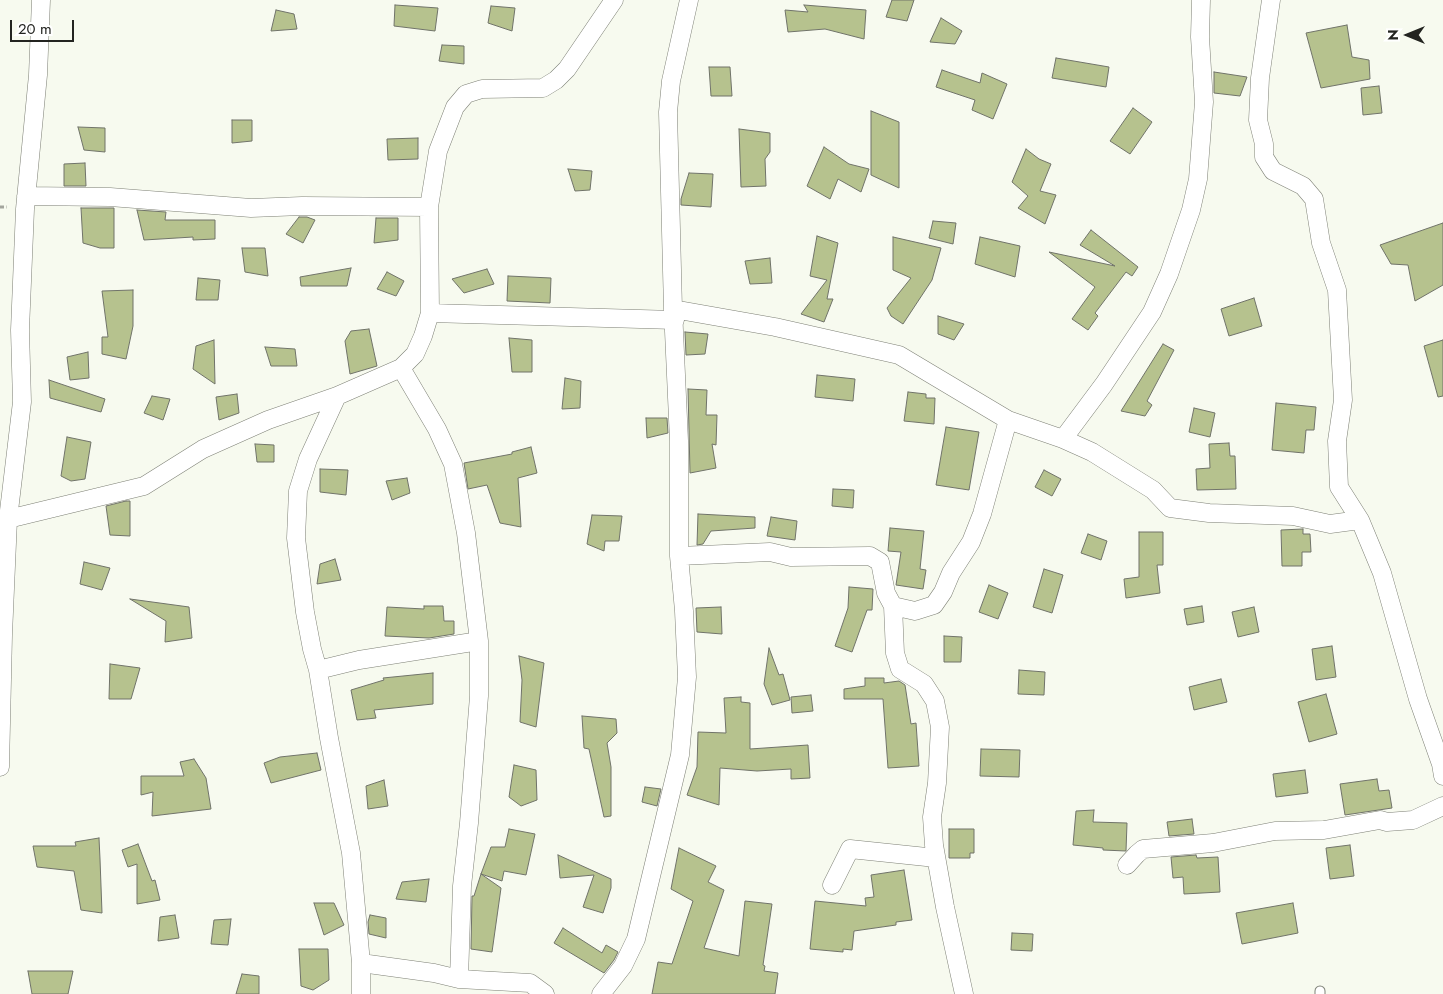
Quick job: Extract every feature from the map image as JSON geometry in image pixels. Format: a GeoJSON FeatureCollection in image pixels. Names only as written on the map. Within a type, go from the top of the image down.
{"type":"FeatureCollection","features":[{"type":"Feature","properties":{"kind":"street"},"geometry":{"type":"LineString","coordinates":[[0,767],[8,519],[22,402],[20,330],[26,196],[38,75],[41,0]]}},
{"type":"Feature","properties":{"kind":"street"},"geometry":{"type":"LineString","coordinates":[[8,519],[144,486],[211,446],[268,420],[337,396],[401,368],[415,354],[430,313],[429,207],[438,151],[455,107],[466,94],[482,89],[543,88],[556,80],[567,69],[614,0]]}},
{"type":"Feature","properties":{"kind":"street"},"geometry":{"type":"LineString","coordinates":[[603,993],[623,966],[636,939],[680,755],[688,677],[679,556],[679,441],[668,112],[671,81],[689,0]]}},
{"type":"Feature","properties":{"kind":"street"},"geometry":{"type":"LineString","coordinates":[[1062,439],[1104,384],[1152,312],[1169,274],[1191,210],[1198,180],[1204,102],[1200,37],[1201,0]]}},
{"type":"Feature","properties":{"kind":"street"},"geometry":{"type":"LineString","coordinates":[[1271,0],[1260,78],[1258,120],[1264,144],[1264,157],[1273,171],[1303,186],[1314,199],[1321,243],[1338,290],[1344,400],[1338,441],[1338,487],[1360,520],[1382,573],[1418,698],[1442,767]]}},
{"type":"Feature","properties":{"kind":"street"},"geometry":{"type":"LineString","coordinates":[[26,196],[110,197],[251,208],[302,206],[429,207]]}},
{"type":"Feature","properties":{"kind":"street"},"geometry":{"type":"LineString","coordinates":[[430,313],[674,314],[775,327],[899,355],[1008,420],[1092,452],[1153,490],[1170,508],[1209,514],[1293,516],[1330,524],[1360,520]]}},
{"type":"Feature","properties":{"kind":"street"},"geometry":{"type":"LineString","coordinates":[[401,368],[438,429],[453,464],[466,533],[479,642],[479,696],[462,886],[459,979]]}},
{"type":"Feature","properties":{"kind":"street"},"geometry":{"type":"LineString","coordinates":[[337,396],[308,459],[298,491],[296,538],[312,649],[318,670],[351,853],[361,994]]}},
{"type":"Feature","properties":{"kind":"street"},"geometry":{"type":"LineString","coordinates":[[893,606],[915,610],[934,605],[944,592],[950,573],[970,542],[982,514],[1008,420]]}},
{"type":"Feature","properties":{"kind":"street"},"geometry":{"type":"LineString","coordinates":[[679,556],[770,552],[791,557],[870,556],[880,562],[886,593],[893,606],[895,653],[900,669],[924,684],[935,701],[937,710],[940,727],[938,774],[932,818],[936,858],[964,994]]}},
{"type":"Feature","properties":{"kind":"street"},"geometry":{"type":"LineString","coordinates":[[318,670],[359,660],[479,642]]}},
{"type":"Feature","properties":{"kind":"street"},"geometry":{"type":"LineString","coordinates":[[1127,866],[1143,850],[1213,842],[1275,831],[1324,830],[1380,820],[1387,822],[1413,820],[1443,806]]}},
{"type":"Feature","properties":{"kind":"street"},"geometry":{"type":"LineString","coordinates":[[832,885],[850,850],[936,858]]}},
{"type":"Feature","properties":{"kind":"street"},"geometry":{"type":"LineString","coordinates":[[360,963],[434,973],[459,979],[530,983],[544,994]]}},
{"type":"Feature","properties":{"kind":"building"},"geometry":{"type":"Polygon","coordinates":[[[892,0],[914,0],[907,21],[886,17],[892,0]]]}},
{"type":"Feature","properties":{"kind":"building"},"geometry":{"type":"Polygon","coordinates":[[[395,5],[438,8],[435,31],[394,26],[395,5]]]}},
{"type":"Feature","properties":{"kind":"building"},"geometry":{"type":"Polygon","coordinates":[[[804,5],[866,10],[864,39],[825,29],[788,32],[785,10],[808,12],[804,5]]]}},
{"type":"Feature","properties":{"kind":"building"},"geometry":{"type":"Polygon","coordinates":[[[491,6],[515,8],[512,31],[488,23],[491,6]]]}},
{"type":"Feature","properties":{"kind":"building"},"geometry":{"type":"Polygon","coordinates":[[[276,10],[294,14],[297,29],[271,31],[276,10]]]}},
{"type":"Feature","properties":{"kind":"building"},"geometry":{"type":"Polygon","coordinates":[[[941,18],[962,31],[955,44],[930,42],[941,18]]]}},
{"type":"Feature","properties":{"kind":"building"},"geometry":{"type":"Polygon","coordinates":[[[1347,25],[1352,57],[1369,60],[1370,79],[1321,88],[1306,33],[1347,25]]]}},
{"type":"Feature","properties":{"kind":"building"},"geometry":{"type":"Polygon","coordinates":[[[442,45],[464,46],[464,64],[439,61],[442,45]]]}},
{"type":"Feature","properties":{"kind":"building"},"geometry":{"type":"Polygon","coordinates":[[[1056,58],[1109,67],[1106,87],[1052,78],[1056,58]]]}},
{"type":"Feature","properties":{"kind":"building"},"geometry":{"type":"Polygon","coordinates":[[[709,67],[730,67],[732,96],[711,96],[709,67]]]}},
{"type":"Feature","properties":{"kind":"building"},"geometry":{"type":"Polygon","coordinates":[[[942,70],[980,83],[982,73],[1007,84],[993,119],[972,110],[975,100],[936,87],[942,70]]]}},
{"type":"Feature","properties":{"kind":"building"},"geometry":{"type":"Polygon","coordinates":[[[1214,72],[1247,77],[1240,96],[1214,93],[1214,72]]]}},
{"type":"Feature","properties":{"kind":"building"},"geometry":{"type":"Polygon","coordinates":[[[1379,86],[1382,113],[1363,115],[1361,88],[1379,86]]]}},
{"type":"Feature","properties":{"kind":"building"},"geometry":{"type":"Polygon","coordinates":[[[1133,108],[1152,122],[1130,154],[1110,141],[1133,108]]]}},
{"type":"Feature","properties":{"kind":"building"},"geometry":{"type":"Polygon","coordinates":[[[871,111],[899,122],[899,188],[871,175],[871,111]]]}},
{"type":"Feature","properties":{"kind":"building"},"geometry":{"type":"Polygon","coordinates":[[[232,120],[252,120],[252,141],[232,143],[232,120]]]}},
{"type":"Feature","properties":{"kind":"building"},"geometry":{"type":"Polygon","coordinates":[[[78,127],[105,128],[105,152],[84,150],[78,127]]]}},
{"type":"Feature","properties":{"kind":"building"},"geometry":{"type":"Polygon","coordinates":[[[739,129],[770,133],[770,152],[765,159],[766,186],[741,187],[739,129]]]}},
{"type":"Feature","properties":{"kind":"building"},"geometry":{"type":"Polygon","coordinates":[[[418,138],[418,159],[388,160],[387,139],[418,138]]]}},
{"type":"Feature","properties":{"kind":"building"},"geometry":{"type":"Polygon","coordinates":[[[824,147],[849,164],[869,169],[861,192],[838,179],[830,199],[807,186],[824,147]]]}},
{"type":"Feature","properties":{"kind":"building"},"geometry":{"type":"Polygon","coordinates":[[[1026,149],[1039,159],[1051,164],[1040,191],[1056,195],[1045,224],[1018,208],[1028,196],[1012,182],[1026,149]]]}},
{"type":"Feature","properties":{"kind":"building"},"geometry":{"type":"Polygon","coordinates":[[[85,163],[86,186],[64,186],[64,164],[85,163]]]}},
{"type":"Feature","properties":{"kind":"building"},"geometry":{"type":"Polygon","coordinates":[[[568,169],[592,171],[590,190],[575,191],[568,169]]]}},
{"type":"Feature","properties":{"kind":"building"},"geometry":{"type":"Polygon","coordinates":[[[689,173],[713,174],[711,207],[681,205],[689,173]]]}},
{"type":"Feature","properties":{"kind":"building"},"geometry":{"type":"Polygon","coordinates":[[[81,208],[114,208],[114,248],[100,248],[83,243],[81,208]]]}},
{"type":"Feature","properties":{"kind":"building"},"geometry":{"type":"Polygon","coordinates":[[[137,210],[166,212],[165,220],[215,220],[215,239],[193,240],[193,237],[144,240],[137,210]]]}},
{"type":"Feature","properties":{"kind":"building"},"geometry":{"type":"Polygon","coordinates":[[[299,217],[315,220],[303,243],[286,234],[299,217]]]}},
{"type":"Feature","properties":{"kind":"building"},"geometry":{"type":"Polygon","coordinates":[[[376,218],[398,218],[398,240],[374,243],[376,218]]]}},
{"type":"Feature","properties":{"kind":"building"},"geometry":{"type":"Polygon","coordinates":[[[933,221],[956,223],[953,244],[929,238],[933,221]]]}},
{"type":"Feature","properties":{"kind":"building"},"geometry":{"type":"Polygon","coordinates":[[[1443,223],[1443,285],[1415,301],[1408,265],[1391,264],[1380,245],[1443,223]]]}},
{"type":"Feature","properties":{"kind":"building"},"geometry":{"type":"Polygon","coordinates":[[[1091,230],[1138,267],[1132,276],[1126,272],[1095,313],[1098,316],[1088,330],[1072,319],[1095,287],[1049,252],[1115,266],[1080,245],[1091,230]]]}},
{"type":"Feature","properties":{"kind":"building"},"geometry":{"type":"Polygon","coordinates":[[[817,236],[838,243],[827,299],[833,299],[824,322],[801,314],[827,280],[810,276],[817,236]]]}},
{"type":"Feature","properties":{"kind":"building"},"geometry":{"type":"Polygon","coordinates":[[[893,237],[941,248],[932,280],[903,324],[891,316],[887,308],[911,278],[893,270],[893,237]]]}},
{"type":"Feature","properties":{"kind":"building"},"geometry":{"type":"Polygon","coordinates":[[[980,237],[1020,246],[1015,277],[975,264],[980,237]]]}},
{"type":"Feature","properties":{"kind":"building"},"geometry":{"type":"Polygon","coordinates":[[[242,248],[265,248],[268,276],[245,272],[242,248]]]}},
{"type":"Feature","properties":{"kind":"building"},"geometry":{"type":"Polygon","coordinates":[[[770,258],[772,283],[750,284],[745,261],[770,258]]]}},
{"type":"Feature","properties":{"kind":"building"},"geometry":{"type":"Polygon","coordinates":[[[351,268],[347,286],[301,286],[300,277],[351,268]]]}},
{"type":"Feature","properties":{"kind":"building"},"geometry":{"type":"Polygon","coordinates":[[[487,269],[494,284],[464,293],[452,279],[487,269]]]}},
{"type":"Feature","properties":{"kind":"building"},"geometry":{"type":"Polygon","coordinates":[[[387,272],[404,281],[396,296],[377,289],[387,272]]]}},
{"type":"Feature","properties":{"kind":"building"},"geometry":{"type":"Polygon","coordinates":[[[508,276],[551,278],[550,303],[507,301],[508,276]]]}},
{"type":"Feature","properties":{"kind":"building"},"geometry":{"type":"Polygon","coordinates":[[[198,278],[220,280],[218,300],[196,300],[198,278]]]}},
{"type":"Feature","properties":{"kind":"building"},"geometry":{"type":"Polygon","coordinates":[[[133,290],[133,326],[126,359],[102,354],[102,337],[108,337],[102,291],[133,290]]]}},
{"type":"Feature","properties":{"kind":"building"},"geometry":{"type":"Polygon","coordinates":[[[1254,298],[1262,326],[1229,336],[1221,309],[1254,298]]]}},
{"type":"Feature","properties":{"kind":"building"},"geometry":{"type":"Polygon","coordinates":[[[938,316],[964,324],[954,340],[938,334],[938,316]]]}},
{"type":"Feature","properties":{"kind":"building"},"geometry":{"type":"Polygon","coordinates":[[[369,329],[377,366],[350,374],[345,341],[351,331],[369,329]]]}},
{"type":"Feature","properties":{"kind":"building"},"geometry":{"type":"Polygon","coordinates":[[[685,332],[708,334],[705,354],[686,355],[685,332]]]}},
{"type":"Feature","properties":{"kind":"building"},"geometry":{"type":"Polygon","coordinates":[[[509,338],[532,340],[532,372],[512,372],[509,338]]]}},
{"type":"Feature","properties":{"kind":"building"},"geometry":{"type":"Polygon","coordinates":[[[214,340],[215,384],[193,369],[196,346],[214,340]]]}},
{"type":"Feature","properties":{"kind":"building"},"geometry":{"type":"Polygon","coordinates":[[[1443,340],[1443,396],[1438,397],[1424,346],[1443,340]]]}},
{"type":"Feature","properties":{"kind":"building"},"geometry":{"type":"Polygon","coordinates":[[[1163,344],[1174,350],[1147,401],[1152,405],[1145,416],[1121,411],[1163,344]]]}},
{"type":"Feature","properties":{"kind":"building"},"geometry":{"type":"Polygon","coordinates":[[[265,347],[295,349],[297,366],[271,366],[265,347]]]}},
{"type":"Feature","properties":{"kind":"building"},"geometry":{"type":"Polygon","coordinates":[[[88,352],[89,378],[70,380],[67,357],[88,352]]]}},
{"type":"Feature","properties":{"kind":"building"},"geometry":{"type":"Polygon","coordinates":[[[817,375],[855,379],[853,401],[815,397],[817,375]]]}},
{"type":"Feature","properties":{"kind":"building"},"geometry":{"type":"Polygon","coordinates":[[[565,378],[581,381],[580,408],[562,409],[565,378]]]}},
{"type":"Feature","properties":{"kind":"building"},"geometry":{"type":"Polygon","coordinates":[[[49,380],[105,399],[101,412],[50,398],[49,380]]]}},
{"type":"Feature","properties":{"kind":"building"},"geometry":{"type":"Polygon","coordinates":[[[688,389],[707,390],[706,415],[717,415],[716,445],[712,444],[716,468],[690,473],[688,389]]]}},
{"type":"Feature","properties":{"kind":"building"},"geometry":{"type":"Polygon","coordinates":[[[908,392],[926,394],[926,398],[935,398],[934,424],[904,421],[908,392]]]}},
{"type":"Feature","properties":{"kind":"building"},"geometry":{"type":"Polygon","coordinates":[[[237,394],[239,413],[219,420],[216,397],[237,394]]]}},
{"type":"Feature","properties":{"kind":"building"},"geometry":{"type":"Polygon","coordinates":[[[152,396],[170,399],[163,420],[144,413],[152,396]]]}},
{"type":"Feature","properties":{"kind":"building"},"geometry":{"type":"Polygon","coordinates":[[[1276,403],[1316,407],[1314,430],[1306,430],[1304,453],[1272,450],[1276,403]]]}},
{"type":"Feature","properties":{"kind":"building"},"geometry":{"type":"Polygon","coordinates":[[[1194,408],[1215,413],[1210,437],[1189,432],[1194,408]]]}},
{"type":"Feature","properties":{"kind":"building"},"geometry":{"type":"Polygon","coordinates":[[[646,418],[667,418],[668,433],[647,438],[646,418]]]}},
{"type":"Feature","properties":{"kind":"building"},"geometry":{"type":"Polygon","coordinates":[[[946,427],[979,432],[969,490],[936,485],[946,427]]]}},
{"type":"Feature","properties":{"kind":"building"},"geometry":{"type":"Polygon","coordinates":[[[67,437],[91,442],[85,479],[71,481],[61,476],[67,437]]]}},
{"type":"Feature","properties":{"kind":"building"},"geometry":{"type":"Polygon","coordinates":[[[1229,443],[1230,456],[1235,456],[1236,489],[1197,490],[1196,469],[1210,468],[1209,444],[1229,443]]]}},
{"type":"Feature","properties":{"kind":"building"},"geometry":{"type":"Polygon","coordinates":[[[255,444],[274,445],[274,462],[257,462],[255,444]]]}},
{"type":"Feature","properties":{"kind":"building"},"geometry":{"type":"Polygon","coordinates":[[[531,447],[537,473],[518,478],[521,527],[500,523],[487,485],[468,489],[464,463],[512,454],[512,452],[531,447]]]}},
{"type":"Feature","properties":{"kind":"building"},"geometry":{"type":"Polygon","coordinates":[[[320,469],[348,470],[346,495],[320,492],[320,469]]]}},
{"type":"Feature","properties":{"kind":"building"},"geometry":{"type":"Polygon","coordinates":[[[1044,470],[1061,479],[1052,496],[1035,487],[1044,470]]]}},
{"type":"Feature","properties":{"kind":"building"},"geometry":{"type":"Polygon","coordinates":[[[407,478],[410,493],[392,500],[386,481],[407,478]]]}},
{"type":"Feature","properties":{"kind":"building"},"geometry":{"type":"Polygon","coordinates":[[[833,489],[854,490],[853,508],[832,506],[833,489]]]}},
{"type":"Feature","properties":{"kind":"building"},"geometry":{"type":"Polygon","coordinates":[[[130,501],[130,536],[110,535],[106,506],[130,501]]]}},
{"type":"Feature","properties":{"kind":"building"},"geometry":{"type":"Polygon","coordinates":[[[698,514],[755,517],[755,528],[711,531],[703,544],[697,545],[698,514]]]}},
{"type":"Feature","properties":{"kind":"building"},"geometry":{"type":"Polygon","coordinates":[[[592,515],[622,516],[619,541],[605,541],[604,551],[587,544],[592,515]]]}},
{"type":"Feature","properties":{"kind":"building"},"geometry":{"type":"Polygon","coordinates":[[[771,517],[797,521],[795,540],[767,536],[771,517]]]}},
{"type":"Feature","properties":{"kind":"building"},"geometry":{"type":"Polygon","coordinates":[[[890,528],[924,531],[920,569],[926,570],[923,589],[896,585],[901,552],[888,551],[890,528]]]}},
{"type":"Feature","properties":{"kind":"building"},"geometry":{"type":"Polygon","coordinates":[[[1303,529],[1303,534],[1310,534],[1311,552],[1302,552],[1302,566],[1282,566],[1281,530],[1303,529]]]}},
{"type":"Feature","properties":{"kind":"building"},"geometry":{"type":"Polygon","coordinates":[[[1139,532],[1163,532],[1163,565],[1157,565],[1160,593],[1126,598],[1124,579],[1139,577],[1139,532]]]}},
{"type":"Feature","properties":{"kind":"building"},"geometry":{"type":"Polygon","coordinates":[[[1088,534],[1107,541],[1101,560],[1081,553],[1088,534]]]}},
{"type":"Feature","properties":{"kind":"building"},"geometry":{"type":"Polygon","coordinates":[[[335,559],[341,580],[317,584],[320,564],[335,559]]]}},
{"type":"Feature","properties":{"kind":"building"},"geometry":{"type":"Polygon","coordinates":[[[84,562],[110,568],[102,590],[80,584],[84,562]]]}},
{"type":"Feature","properties":{"kind":"building"},"geometry":{"type":"Polygon","coordinates":[[[1044,569],[1063,575],[1052,613],[1033,607],[1044,569]]]}},
{"type":"Feature","properties":{"kind":"building"},"geometry":{"type":"Polygon","coordinates":[[[989,585],[1008,593],[998,619],[979,612],[989,585]]]}},
{"type":"Feature","properties":{"kind":"building"},"geometry":{"type":"Polygon","coordinates":[[[849,587],[873,589],[872,610],[867,610],[852,652],[835,646],[848,608],[849,587]]]}},
{"type":"Feature","properties":{"kind":"building"},"geometry":{"type":"Polygon","coordinates":[[[130,599],[189,607],[192,638],[165,642],[166,621],[130,599]]]}},
{"type":"Feature","properties":{"kind":"building"},"geometry":{"type":"Polygon","coordinates":[[[424,606],[443,606],[444,621],[454,621],[454,634],[429,638],[385,636],[387,607],[424,609],[424,606]]]}},
{"type":"Feature","properties":{"kind":"building"},"geometry":{"type":"Polygon","coordinates":[[[1202,606],[1204,622],[1187,625],[1184,609],[1202,606]]]}},
{"type":"Feature","properties":{"kind":"building"},"geometry":{"type":"Polygon","coordinates":[[[721,607],[722,634],[697,632],[696,608],[721,607]]]}},
{"type":"Feature","properties":{"kind":"building"},"geometry":{"type":"Polygon","coordinates":[[[1254,607],[1259,632],[1238,637],[1232,612],[1254,607]]]}},
{"type":"Feature","properties":{"kind":"building"},"geometry":{"type":"Polygon","coordinates":[[[944,636],[962,637],[961,662],[944,662],[944,636]]]}},
{"type":"Feature","properties":{"kind":"building"},"geometry":{"type":"Polygon","coordinates":[[[1332,646],[1336,677],[1316,680],[1312,649],[1332,646]]]}},
{"type":"Feature","properties":{"kind":"building"},"geometry":{"type":"Polygon","coordinates":[[[769,648],[779,675],[783,674],[790,700],[772,705],[764,684],[769,648]]]}},
{"type":"Feature","properties":{"kind":"building"},"geometry":{"type":"Polygon","coordinates":[[[519,656],[544,663],[536,727],[520,722],[522,680],[519,656]]]}},
{"type":"Feature","properties":{"kind":"building"},"geometry":{"type":"Polygon","coordinates":[[[110,664],[140,668],[131,699],[109,699],[110,664]]]}},
{"type":"Feature","properties":{"kind":"building"},"geometry":{"type":"Polygon","coordinates":[[[1019,670],[1045,672],[1044,695],[1018,694],[1019,670]]]}},
{"type":"Feature","properties":{"kind":"building"},"geometry":{"type":"Polygon","coordinates":[[[433,673],[433,704],[374,710],[376,718],[357,720],[351,690],[384,680],[383,678],[433,673]]]}},
{"type":"Feature","properties":{"kind":"building"},"geometry":{"type":"Polygon","coordinates":[[[865,678],[884,678],[884,683],[899,681],[905,685],[911,724],[916,723],[919,766],[888,768],[883,699],[844,699],[844,689],[865,686],[865,678]]]}},
{"type":"Feature","properties":{"kind":"building"},"geometry":{"type":"Polygon","coordinates":[[[1221,679],[1227,702],[1194,710],[1189,687],[1221,679]]]}},
{"type":"Feature","properties":{"kind":"building"},"geometry":{"type":"Polygon","coordinates":[[[1326,694],[1337,734],[1309,742],[1298,702],[1326,694]]]}},
{"type":"Feature","properties":{"kind":"building"},"geometry":{"type":"Polygon","coordinates":[[[811,695],[813,711],[792,713],[791,697],[811,695]]]}},
{"type":"Feature","properties":{"kind":"building"},"geometry":{"type":"Polygon","coordinates":[[[741,697],[741,702],[750,703],[750,749],[808,745],[810,778],[791,779],[791,769],[757,771],[720,768],[719,805],[687,795],[697,767],[698,732],[726,733],[724,698],[741,697]]]}},
{"type":"Feature","properties":{"kind":"building"},"geometry":{"type":"Polygon","coordinates":[[[582,716],[616,719],[617,733],[607,743],[611,767],[611,816],[604,817],[589,749],[584,748],[582,716]]]}},
{"type":"Feature","properties":{"kind":"building"},"geometry":{"type":"Polygon","coordinates":[[[981,749],[1020,750],[1019,777],[980,776],[981,749]]]}},
{"type":"Feature","properties":{"kind":"building"},"geometry":{"type":"Polygon","coordinates":[[[317,753],[321,770],[271,783],[264,763],[280,757],[317,753]]]}},
{"type":"Feature","properties":{"kind":"building"},"geometry":{"type":"Polygon","coordinates":[[[194,759],[206,778],[211,809],[152,816],[153,792],[141,795],[141,776],[184,776],[180,762],[194,759]]]}},
{"type":"Feature","properties":{"kind":"building"},"geometry":{"type":"Polygon","coordinates":[[[514,765],[536,770],[537,800],[521,806],[509,797],[514,765]]]}},
{"type":"Feature","properties":{"kind":"building"},"geometry":{"type":"Polygon","coordinates":[[[1305,770],[1308,793],[1276,797],[1273,774],[1305,770]]]}},
{"type":"Feature","properties":{"kind":"building"},"geometry":{"type":"Polygon","coordinates":[[[1377,779],[1379,791],[1389,790],[1392,808],[1345,815],[1340,784],[1377,779]]]}},
{"type":"Feature","properties":{"kind":"building"},"geometry":{"type":"Polygon","coordinates":[[[384,780],[388,806],[368,809],[366,786],[384,780]]]}},
{"type":"Feature","properties":{"kind":"building"},"geometry":{"type":"Polygon","coordinates":[[[645,787],[661,789],[657,806],[642,802],[645,787]]]}},
{"type":"Feature","properties":{"kind":"building"},"geometry":{"type":"Polygon","coordinates":[[[1094,810],[1093,822],[1127,823],[1126,851],[1103,850],[1103,848],[1073,845],[1076,811],[1094,810]]]}},
{"type":"Feature","properties":{"kind":"building"},"geometry":{"type":"Polygon","coordinates":[[[1192,819],[1194,834],[1169,836],[1167,822],[1192,819]]]}},
{"type":"Feature","properties":{"kind":"building"},"geometry":{"type":"Polygon","coordinates":[[[509,829],[535,834],[526,875],[504,871],[502,881],[481,874],[491,847],[505,847],[509,829]]]}},
{"type":"Feature","properties":{"kind":"building"},"geometry":{"type":"Polygon","coordinates":[[[949,829],[974,829],[974,853],[970,853],[970,858],[949,858],[949,829]]]}},
{"type":"Feature","properties":{"kind":"building"},"geometry":{"type":"Polygon","coordinates":[[[99,838],[102,913],[81,910],[74,871],[37,867],[33,846],[76,846],[75,842],[99,838]]]}},
{"type":"Feature","properties":{"kind":"building"},"geometry":{"type":"Polygon","coordinates":[[[138,844],[152,881],[155,880],[160,900],[137,904],[137,864],[128,867],[122,850],[138,844]]]}},
{"type":"Feature","properties":{"kind":"building"},"geometry":{"type":"Polygon","coordinates":[[[1350,845],[1354,876],[1330,879],[1326,848],[1350,845]]]}},
{"type":"Feature","properties":{"kind":"building"},"geometry":{"type":"Polygon","coordinates":[[[679,848],[716,866],[708,882],[724,890],[704,948],[739,956],[745,901],[772,904],[763,965],[765,966],[764,971],[778,973],[775,994],[652,994],[658,962],[672,964],[693,901],[671,889],[679,848]]]}},
{"type":"Feature","properties":{"kind":"building"},"geometry":{"type":"Polygon","coordinates":[[[558,855],[611,879],[611,888],[603,913],[583,907],[594,875],[560,878],[558,855]]]}},
{"type":"Feature","properties":{"kind":"building"},"geometry":{"type":"Polygon","coordinates":[[[1196,855],[1197,858],[1218,857],[1220,892],[1184,894],[1183,877],[1173,878],[1171,857],[1196,855]]]}},
{"type":"Feature","properties":{"kind":"building"},"geometry":{"type":"Polygon","coordinates":[[[904,870],[912,920],[896,922],[896,925],[854,931],[852,950],[843,949],[843,952],[810,949],[815,901],[866,906],[865,898],[874,897],[871,875],[904,870]]]}},
{"type":"Feature","properties":{"kind":"building"},"geometry":{"type":"Polygon","coordinates":[[[481,874],[501,888],[492,952],[471,949],[472,896],[474,896],[481,874]]]}},
{"type":"Feature","properties":{"kind":"building"},"geometry":{"type":"Polygon","coordinates":[[[429,879],[426,902],[396,899],[402,882],[429,879]]]}},
{"type":"Feature","properties":{"kind":"building"},"geometry":{"type":"Polygon","coordinates":[[[314,903],[334,903],[344,925],[324,935],[314,903]]]}},
{"type":"Feature","properties":{"kind":"building"},"geometry":{"type":"Polygon","coordinates":[[[1293,903],[1298,933],[1242,944],[1236,913],[1293,903]]]}},
{"type":"Feature","properties":{"kind":"building"},"geometry":{"type":"Polygon","coordinates":[[[175,915],[179,938],[158,941],[160,917],[175,915]]]}},
{"type":"Feature","properties":{"kind":"building"},"geometry":{"type":"Polygon","coordinates":[[[370,915],[386,918],[386,938],[369,934],[368,922],[370,915]]]}},
{"type":"Feature","properties":{"kind":"building"},"geometry":{"type":"Polygon","coordinates":[[[231,919],[228,945],[211,944],[214,920],[231,919]]]}},
{"type":"Feature","properties":{"kind":"building"},"geometry":{"type":"Polygon","coordinates":[[[563,928],[602,953],[606,945],[618,952],[604,973],[554,943],[563,928]]]}},
{"type":"Feature","properties":{"kind":"building"},"geometry":{"type":"Polygon","coordinates":[[[1012,933],[1033,934],[1032,951],[1011,950],[1012,933]]]}},
{"type":"Feature","properties":{"kind":"building"},"geometry":{"type":"Polygon","coordinates":[[[299,949],[328,949],[329,980],[313,990],[301,986],[299,949]]]}},
{"type":"Feature","properties":{"kind":"building"},"geometry":{"type":"Polygon","coordinates":[[[28,971],[73,971],[68,994],[32,994],[28,971]]]}},
{"type":"Feature","properties":{"kind":"building"},"geometry":{"type":"Polygon","coordinates":[[[242,974],[259,976],[259,994],[236,994],[242,974]]]}}]}
